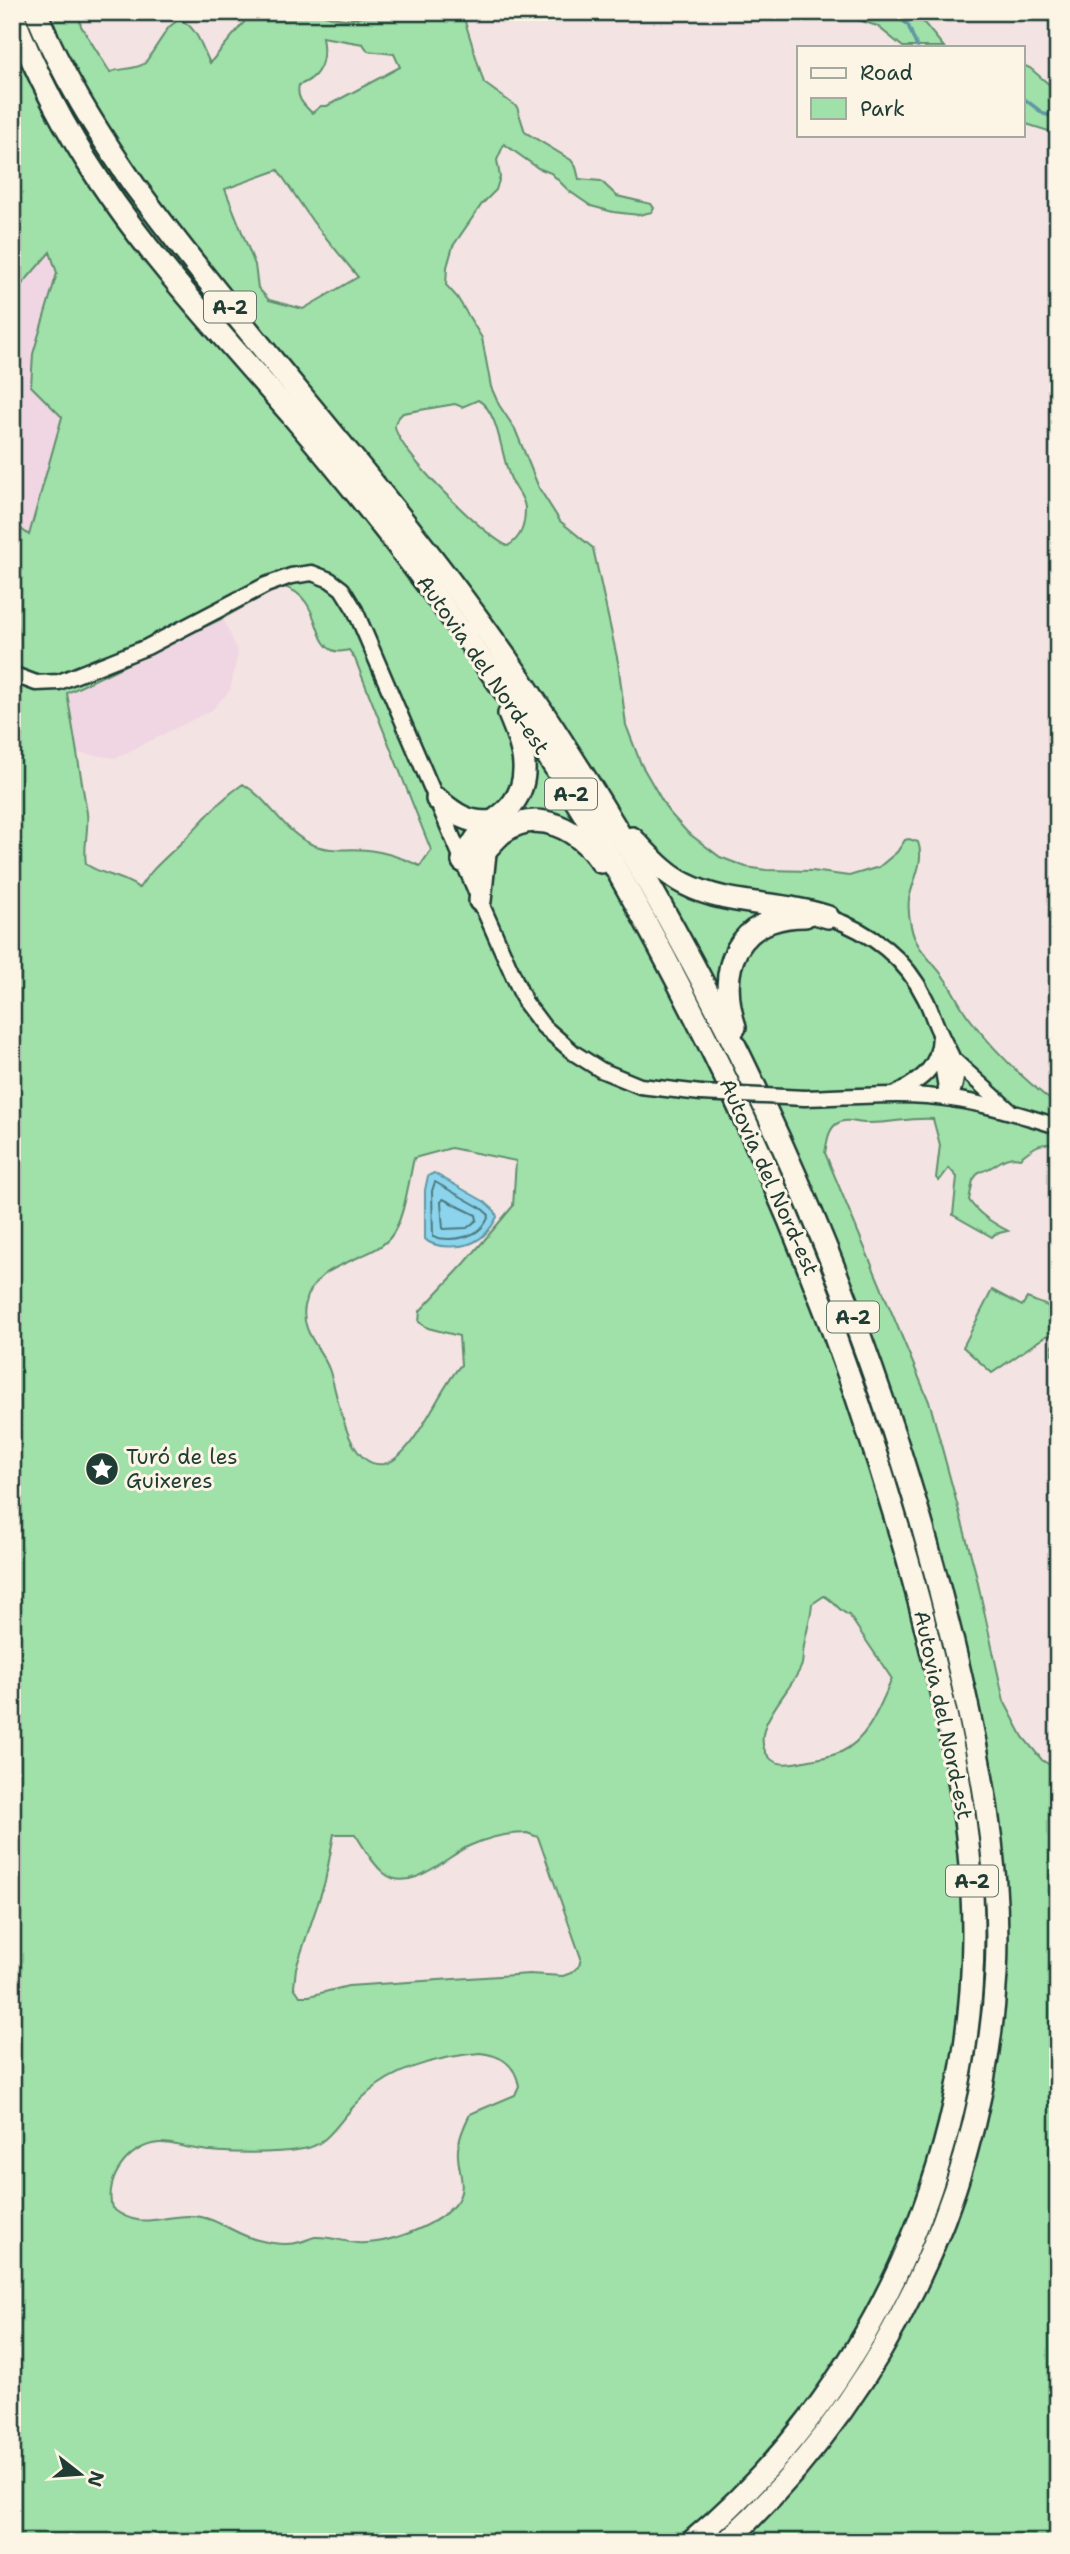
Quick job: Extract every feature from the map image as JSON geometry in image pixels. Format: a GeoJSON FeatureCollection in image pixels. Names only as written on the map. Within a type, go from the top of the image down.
{"type":"FeatureCollection","features":[{"type":"Feature","properties":{"kind":"highway","name":"Autovia del Nord-est"},"geometry":{"type":"LineString","coordinates":[[36,12],[89,119],[134,185],[453,583],[534,699],[607,814],[689,955],[795,1176],[857,1327],[903,1462],[942,1597],[975,1737],[995,1878],[997,1949],[990,2035],[972,2131],[950,2203],[913,2292],[889,2339],[839,2417],[767,2502],[726,2542]]}},
{"type":"Feature","properties":{"kind":"highway","name":"Autovia del Nord-est"},"geometry":{"type":"LineString","coordinates":[[12,13],[73,140],[102,185],[210,324],[294,418],[374,516],[500,685],[542,746],[638,905],[695,1015],[768,1168],[808,1263],[866,1421],[892,1504],[932,1654],[959,1780],[972,1883],[974,1937],[971,1990],[957,2091],[946,2142],[932,2186],[903,2261],[861,2342],[819,2406],[761,2475],[691,2542]]}},
{"type":"Feature","properties":{"kind":"highway"},"geometry":{"type":"LineString","coordinates":[[463,862],[476,840],[513,803],[520,791],[525,763],[522,743],[500,685]]}},
{"type":"Feature","properties":{"kind":"highway"},"geometry":{"type":"LineString","coordinates":[[437,799],[465,820],[482,823],[494,821]]}},
{"type":"Feature","properties":{"kind":"highway"},"geometry":{"type":"LineString","coordinates":[[607,814],[652,859],[686,884],[714,895],[787,906],[828,917]]}},
{"type":"Feature","properties":{"kind":"highway"},"geometry":{"type":"LineString","coordinates":[[463,862],[485,853],[501,835],[522,823],[546,822],[561,826],[591,847],[615,883],[638,905]]}},
{"type":"Feature","properties":{"kind":"highway"},"geometry":{"type":"LineString","coordinates":[[480,901],[485,853]]}},
{"type":"Feature","properties":{"kind":"highway"},"geometry":{"type":"LineString","coordinates":[[743,1063],[727,994],[728,974],[736,950],[755,930],[774,920],[790,916],[828,917]]}},
{"type":"Feature","properties":{"kind":"street"},"geometry":{"type":"LineString","coordinates":[[12,674],[36,683],[59,682],[147,647],[266,585],[291,576],[312,573],[330,580],[342,589],[355,610],[526,1002],[543,1026],[574,1053],[601,1070],[640,1086],[701,1093],[805,1098],[950,1098],[1058,1126]]}},
{"type":"Feature","properties":{"kind":"street"},"geometry":{"type":"LineString","coordinates":[[828,917],[858,929],[896,956],[918,984],[955,1061],[1011,1112]]}},
{"type":"Feature","properties":{"kind":"street"},"geometry":{"type":"LineString","coordinates":[[940,1034],[940,1052],[950,1098]]}},
{"type":"Feature","properties":{"kind":"street"},"geometry":{"type":"LineString","coordinates":[[892,1096],[918,1082],[940,1052]]}},
{"type":"Feature","properties":{"kind":"street"},"geometry":{"type":"LineString","coordinates":[[950,1098],[957,1076],[955,1061]]}},
{"type":"Feature","properties":{"kind":"shaded area"},"geometry":{"type":"Polygon","coordinates":[[[50,252],[57,273],[33,354],[62,416],[29,535],[12,522],[12,296],[50,252]]]}},
{"type":"Feature","properties":{"kind":"shaded area"},"geometry":{"type":"Polygon","coordinates":[[[223,618],[238,653],[230,690],[212,710],[116,758],[76,753],[67,693],[223,618]]]}},
{"type":"Feature","properties":{"kind":"green space"},"geometry":{"type":"Polygon","coordinates":[[[12,12],[78,12],[81,26],[110,72],[145,63],[169,27],[178,20],[194,31],[210,63],[245,21],[249,12],[318,12],[348,19],[391,12],[462,12],[484,83],[517,107],[525,132],[571,160],[579,179],[601,181],[617,196],[651,204],[654,208],[652,212],[639,215],[591,206],[569,191],[551,173],[538,168],[504,144],[497,160],[500,177],[496,190],[482,204],[453,246],[447,267],[446,285],[457,297],[482,338],[491,387],[515,429],[539,488],[560,521],[593,548],[618,662],[626,725],[641,764],[668,811],[687,832],[720,857],[746,867],[849,876],[879,867],[897,852],[905,840],[918,842],[919,863],[909,899],[909,916],[916,941],[987,1040],[1021,1075],[1058,1106],[1058,1146],[1038,1146],[1020,1158],[1008,1158],[979,1172],[973,1180],[969,1200],[981,1214],[1008,1231],[992,1237],[953,1215],[957,1177],[949,1168],[939,1181],[936,1178],[940,1145],[933,1119],[875,1123],[841,1122],[830,1132],[825,1153],[930,1404],[975,1570],[1004,1701],[1023,1737],[1042,1760],[1058,1770],[1058,2542],[12,2542],[12,522],[29,535],[62,417],[31,386],[33,354],[57,273],[50,252],[12,296],[12,12]],[[322,37],[323,60],[317,72],[307,82],[299,85],[298,90],[303,104],[312,113],[400,67],[394,54],[368,51],[363,44],[322,37]],[[278,170],[225,189],[255,265],[258,288],[269,300],[303,309],[358,277],[313,222],[278,170]],[[478,400],[462,407],[455,404],[403,413],[396,420],[395,426],[399,438],[426,473],[463,511],[508,546],[517,539],[522,530],[525,508],[523,500],[513,483],[495,425],[485,406],[478,400]],[[281,586],[223,618],[67,693],[87,813],[86,864],[98,871],[139,888],[212,810],[243,784],[261,798],[293,832],[313,845],[382,852],[420,866],[431,850],[355,659],[349,650],[336,651],[326,645],[309,608],[294,591],[281,586]],[[451,1148],[414,1158],[399,1223],[389,1239],[367,1254],[329,1271],[310,1291],[305,1306],[308,1331],[329,1369],[352,1443],[371,1463],[384,1464],[406,1449],[461,1365],[459,1336],[428,1328],[419,1322],[420,1311],[513,1206],[516,1161],[451,1148]],[[824,1596],[812,1604],[801,1667],[766,1723],[763,1735],[763,1746],[769,1757],[779,1763],[826,1757],[851,1746],[866,1730],[892,1679],[849,1615],[824,1596]],[[527,1833],[512,1834],[469,1846],[428,1872],[405,1880],[395,1879],[380,1870],[355,1834],[334,1834],[325,1882],[296,1968],[294,1987],[300,1996],[348,1986],[529,1974],[563,1976],[571,1973],[579,1966],[581,1958],[538,1837],[527,1833]],[[480,2053],[454,2056],[414,2067],[389,2078],[362,2098],[328,2136],[310,2147],[292,2151],[250,2153],[207,2151],[164,2143],[148,2145],[129,2157],[115,2175],[110,2197],[112,2208],[142,2221],[182,2216],[202,2217],[250,2238],[279,2244],[295,2243],[313,2237],[369,2243],[395,2238],[423,2227],[446,2213],[459,2198],[462,2185],[458,2149],[470,2114],[515,2095],[519,2086],[510,2066],[501,2059],[480,2053]]]}},
{"type":"Feature","properties":{"kind":"green space"},"geometry":{"type":"Polygon","coordinates":[[[845,12],[915,12],[943,46],[902,46],[877,26],[853,18],[845,12]]]}},
{"type":"Feature","properties":{"kind":"green space"},"geometry":{"type":"Polygon","coordinates":[[[1024,65],[1058,92],[1058,134],[1024,123],[1024,65]]]}},
{"type":"Feature","properties":{"kind":"green space"},"geometry":{"type":"Polygon","coordinates":[[[992,1290],[1022,1306],[1027,1298],[1055,1309],[1058,1307],[1058,1362],[1052,1354],[1054,1334],[1046,1336],[992,1373],[963,1347],[992,1290]]]}},
{"type":"Feature","properties":{"kind":"water"},"geometry":{"type":"Polygon","coordinates":[[[434,1173],[485,1202],[495,1211],[495,1221],[478,1240],[469,1244],[448,1246],[435,1245],[425,1239],[425,1190],[428,1176],[434,1173]]]}},
{"type":"Feature","properties":{"kind":"waterway"},"geometry":{"type":"LineString","coordinates":[[893,12],[908,25],[917,46]]}},
{"type":"Feature","properties":{"kind":"waterway"},"geometry":{"type":"LineString","coordinates":[[1024,99],[1044,114],[1058,118]]}},
{"type":"Feature","properties":{"kind":"waterway"},"geometry":{"type":"LineString","coordinates":[[1044,2542],[1058,2533]]}},
{"type":"Feature","properties":{"kind":"place","name":"Turó de les Guixeres"},"geometry":{"type":"Point","coordinates":[102,1469]}}]}
